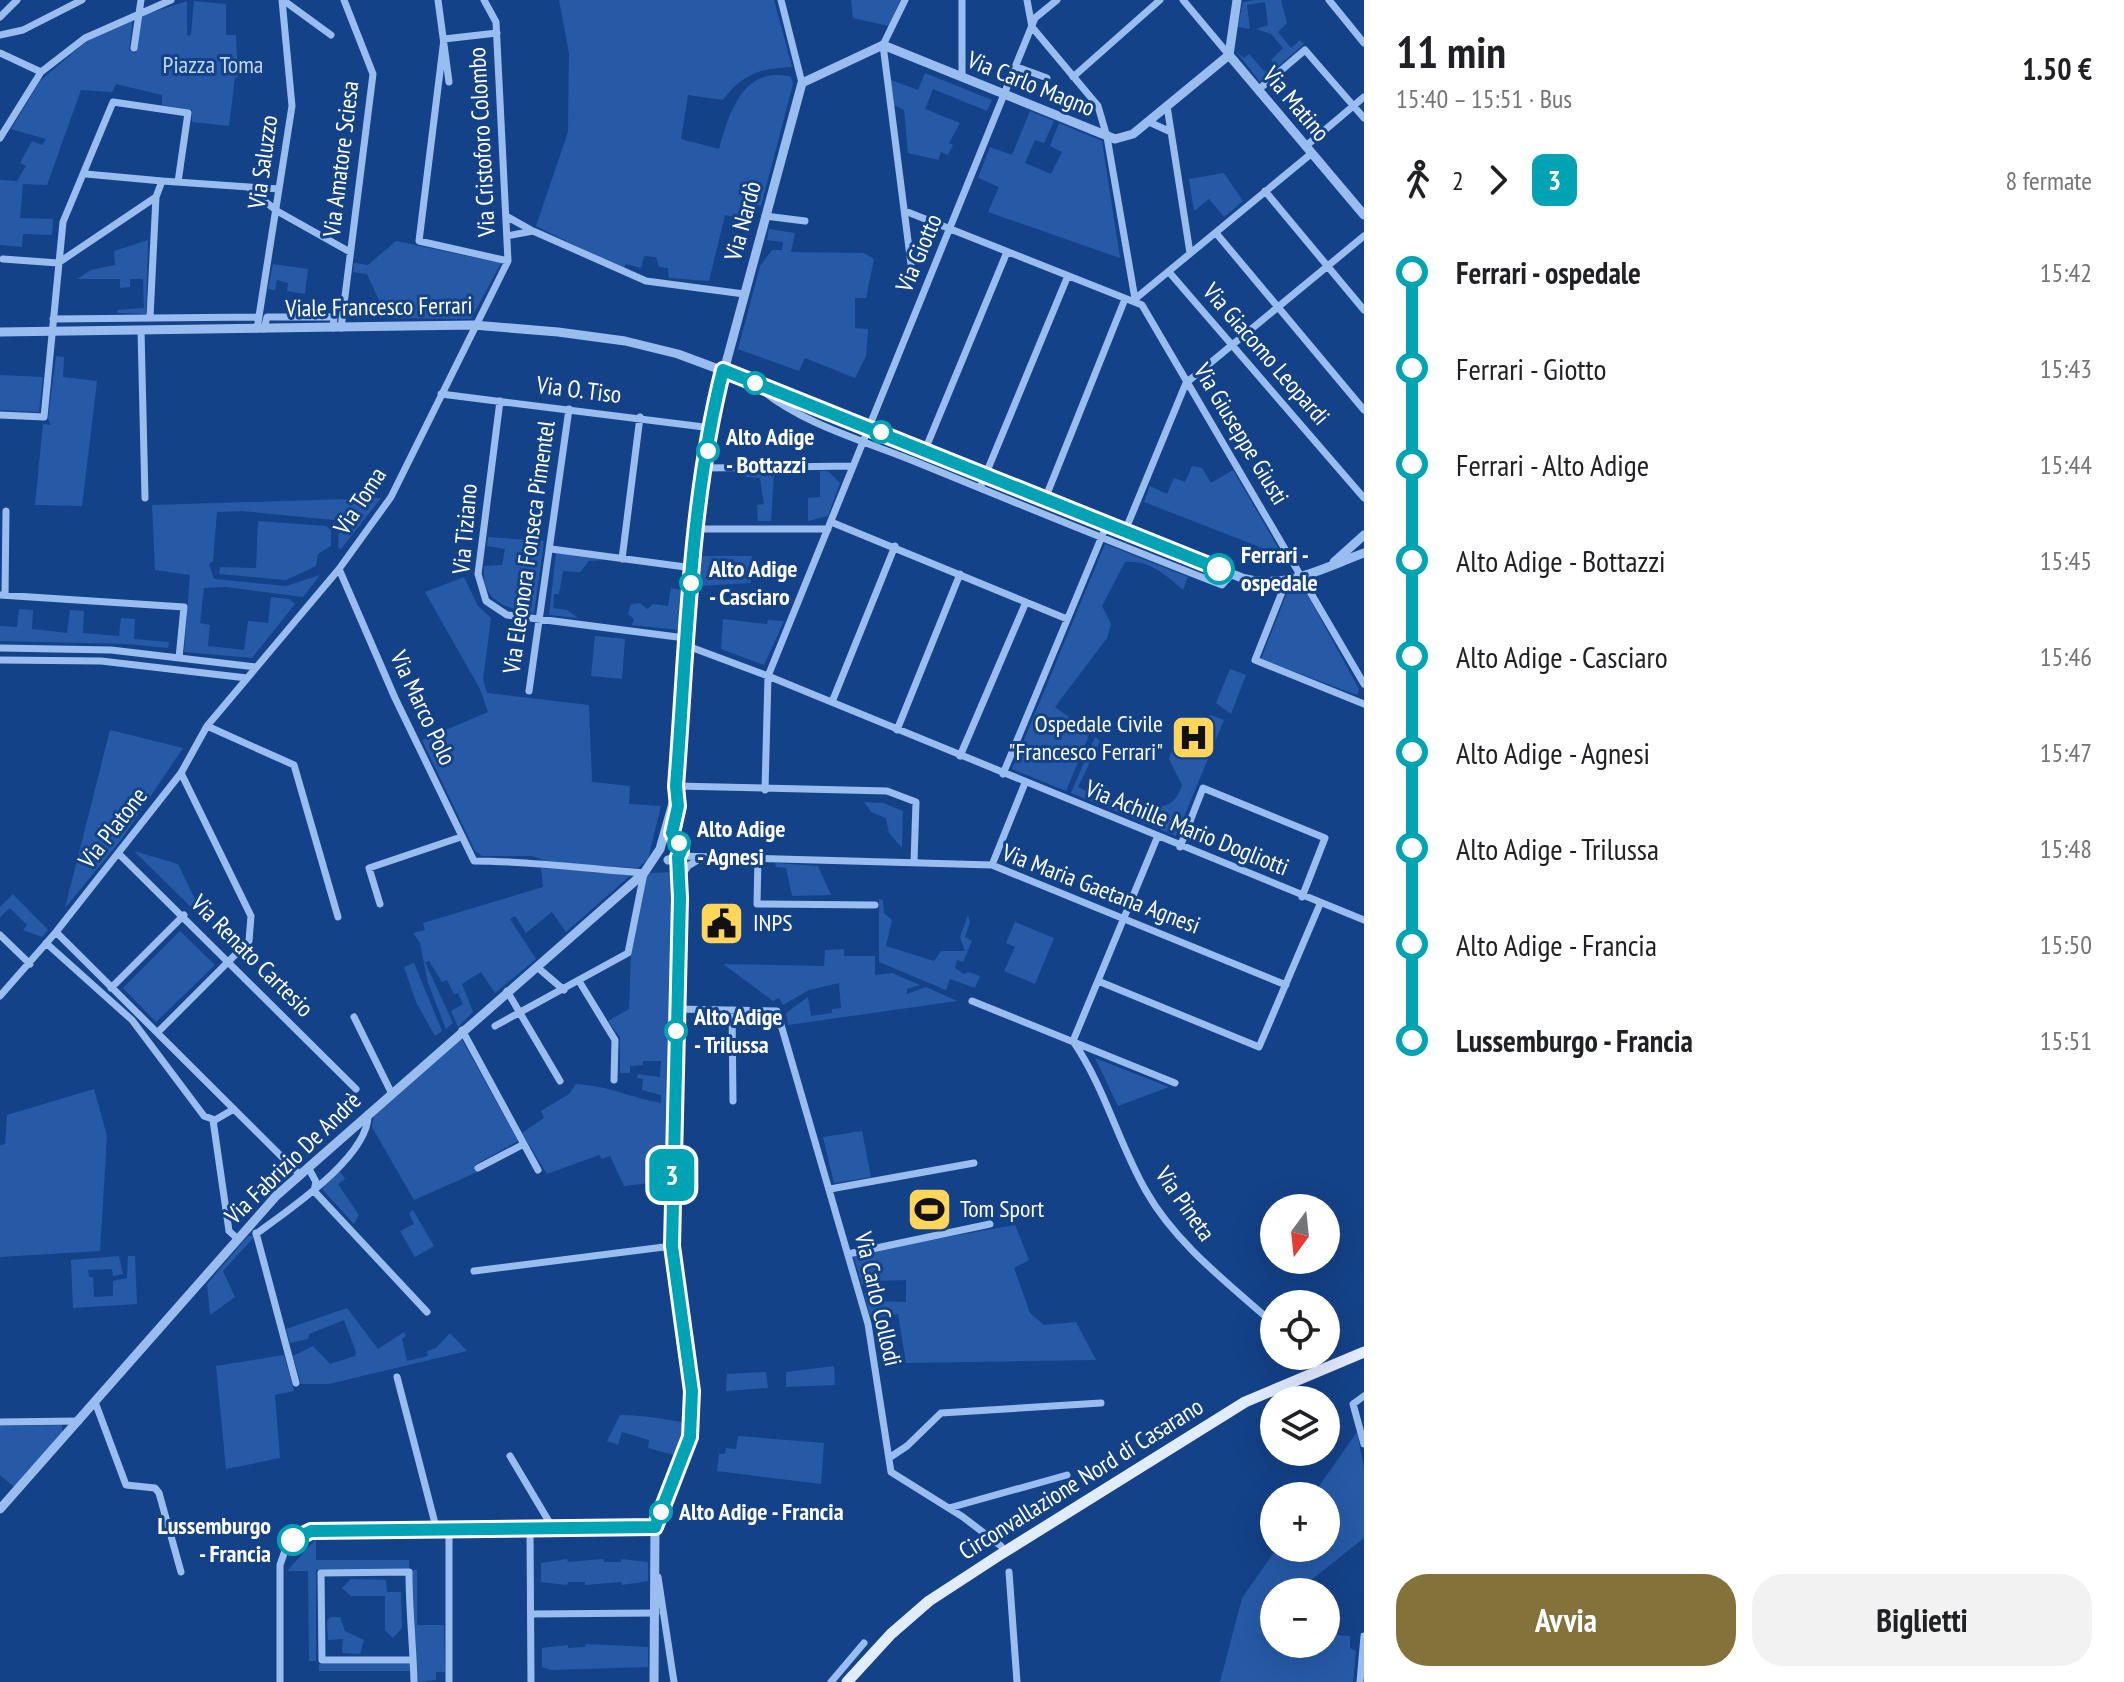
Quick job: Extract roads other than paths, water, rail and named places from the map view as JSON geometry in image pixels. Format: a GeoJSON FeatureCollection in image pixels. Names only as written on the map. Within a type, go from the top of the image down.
{"type":"FeatureCollection","features":[{"type":"Feature","properties":{"kind":"main road","name":"Circonvallazione Nord di Casarano"},"geometry":{"type":"LineString","coordinates":[[847,1682],[891,1634],[929,1601],[998,1556],[1245,1402],[1364,1352]]}},
{"type":"Feature","properties":{"kind":"street"},"geometry":{"type":"LineString","coordinates":[[0,17],[17,0]]}},
{"type":"Feature","properties":{"kind":"street"},"geometry":{"type":"LineString","coordinates":[[0,35],[23,30],[82,0]]}},
{"type":"Feature","properties":{"kind":"street"},"geometry":{"type":"LineString","coordinates":[[134,48],[136,13],[141,0]]}},
{"type":"Feature","properties":{"kind":"street"},"geometry":{"type":"LineString","coordinates":[[0,138],[41,72],[85,38],[171,0]]}},
{"type":"Feature","properties":{"kind":"street"},"geometry":{"type":"LineString","coordinates":[[282,0],[331,35]]}},
{"type":"Feature","properties":{"kind":"street","name":"Via Saluzzo"},"geometry":{"type":"LineString","coordinates":[[260,329],[259,317],[292,106],[282,0]]}},
{"type":"Feature","properties":{"kind":"street","name":"Via Amatore Sciesa"},"geometry":{"type":"LineString","coordinates":[[337,328],[373,74],[344,0]]}},
{"type":"Feature","properties":{"kind":"street"},"geometry":{"type":"LineString","coordinates":[[438,0],[449,82]]}},
{"type":"Feature","properties":{"kind":"street","name":"Via Cristoforo Colombo"},"geometry":{"type":"LineString","coordinates":[[473,325],[508,261],[496,22],[484,0]]}},
{"type":"Feature","properties":{"kind":"street"},"geometry":{"type":"LineString","coordinates":[[781,0],[802,83],[883,45]]}},
{"type":"Feature","properties":{"kind":"street"},"geometry":{"type":"LineString","coordinates":[[905,0],[883,45],[911,264]]}},
{"type":"Feature","properties":{"kind":"street"},"geometry":{"type":"LineString","coordinates":[[962,0],[962,77]]}},
{"type":"Feature","properties":{"kind":"street"},"geometry":{"type":"LineString","coordinates":[[1027,0],[1032,27],[1098,106],[1107,137],[1135,299]]}},
{"type":"Feature","properties":{"kind":"street"},"geometry":{"type":"LineString","coordinates":[[1032,27],[1035,18],[1057,0]]}},
{"type":"Feature","properties":{"kind":"street"},"geometry":{"type":"LineString","coordinates":[[1073,77],[1160,0]]}},
{"type":"Feature","properties":{"kind":"street"},"geometry":{"type":"LineString","coordinates":[[1183,0],[1229,55]]}},
{"type":"Feature","properties":{"kind":"street"},"geometry":{"type":"LineString","coordinates":[[1229,55],[1237,0]]}},
{"type":"Feature","properties":{"kind":"street"},"geometry":{"type":"LineString","coordinates":[[1329,0],[1364,43]]}},
{"type":"Feature","properties":{"kind":"street","name":"Via Giotto"},"geometry":{"type":"LineString","coordinates":[[768,676],[1032,27]]}},
{"type":"Feature","properties":{"kind":"street"},"geometry":{"type":"LineString","coordinates":[[444,39],[497,33]]}},
{"type":"Feature","properties":{"kind":"street"},"geometry":{"type":"LineString","coordinates":[[444,39],[419,241],[508,261]]}},
{"type":"Feature","properties":{"kind":"street","name":"Via Carlo Magno"},"geometry":{"type":"LineString","coordinates":[[883,45],[1107,137],[1124,138],[1149,122],[1229,55]]}},
{"type":"Feature","properties":{"kind":"street"},"geometry":{"type":"LineString","coordinates":[[1258,90],[1305,50],[1364,118]]}},
{"type":"Feature","properties":{"kind":"street"},"geometry":{"type":"LineString","coordinates":[[0,53],[41,72]]}},
{"type":"Feature","properties":{"kind":"street","name":"Via Matino"},"geometry":{"type":"LineString","coordinates":[[1229,55],[1364,215]]}},
{"type":"Feature","properties":{"kind":"street"},"geometry":{"type":"LineString","coordinates":[[1017,67],[1047,78]]}},
{"type":"Feature","properties":{"kind":"street","name":"Via Nardò"},"geometry":{"type":"LineString","coordinates":[[675,791],[685,642],[712,428],[723,370],[802,83]]}},
{"type":"Feature","properties":{"kind":"street"},"geometry":{"type":"LineString","coordinates":[[905,211],[1067,278],[1125,299],[1135,299],[1265,191],[1364,97]]}},
{"type":"Feature","properties":{"kind":"street"},"geometry":{"type":"LineString","coordinates":[[0,415],[44,417],[63,222],[86,174],[113,102],[188,113],[178,182]]}},
{"type":"Feature","properties":{"kind":"street"},"geometry":{"type":"LineString","coordinates":[[1167,106],[1190,253]]}},
{"type":"Feature","properties":{"kind":"street"},"geometry":{"type":"LineString","coordinates":[[1149,122],[1171,132]]}},
{"type":"Feature","properties":{"kind":"street"},"geometry":{"type":"LineString","coordinates":[[86,174],[251,190],[279,189]]}},
{"type":"Feature","properties":{"kind":"street"},"geometry":{"type":"LineString","coordinates":[[150,317],[156,197],[162,181]]}},
{"type":"Feature","properties":{"kind":"street"},"geometry":{"type":"LineString","coordinates":[[251,190],[277,211],[350,252]]}},
{"type":"Feature","properties":{"kind":"street"},"geometry":{"type":"LineString","coordinates":[[1265,191],[1364,310]]}},
{"type":"Feature","properties":{"kind":"street"},"geometry":{"type":"LineString","coordinates":[[3,259],[58,263],[156,197]]}},
{"type":"Feature","properties":{"kind":"street"},"geometry":{"type":"LineString","coordinates":[[506,216],[646,281],[744,294]]}},
{"type":"Feature","properties":{"kind":"street"},"geometry":{"type":"LineString","coordinates":[[765,216],[805,221]]}},
{"type":"Feature","properties":{"kind":"street"},"geometry":{"type":"LineString","coordinates":[[507,236],[533,231]]}},
{"type":"Feature","properties":{"kind":"street"},"geometry":{"type":"LineString","coordinates":[[1216,233],[1364,410]]}},
{"type":"Feature","properties":{"kind":"street"},"geometry":{"type":"LineString","coordinates":[[1125,531],[1186,383],[1364,236]]}},
{"type":"Feature","properties":{"kind":"street"},"geometry":{"type":"LineString","coordinates":[[925,450],[1007,252]]}},
{"type":"Feature","properties":{"kind":"street","name":"Via Giacomo Leopardi"},"geometry":{"type":"LineString","coordinates":[[1169,272],[1364,498]]}},
{"type":"Feature","properties":{"kind":"street"},"geometry":{"type":"LineString","coordinates":[[980,488],[1067,278]]}},
{"type":"Feature","properties":{"kind":"street"},"geometry":{"type":"LineString","coordinates":[[1045,499],[1125,299]]}},
{"type":"Feature","properties":{"kind":"street","name":"Via Giuseppe Giusti"},"geometry":{"type":"LineString","coordinates":[[1135,299],[1142,305],[1364,682]]}},
{"type":"Feature","properties":{"kind":"street"},"geometry":{"type":"LineString","coordinates":[[53,319],[259,317]]}},
{"type":"Feature","properties":{"kind":"street","name":"Viale Francesco Ferrari"},"geometry":{"type":"LineString","coordinates":[[0,332],[473,325],[516,326],[625,341],[723,370],[1232,574],[1263,583],[1286,582],[1364,553]]}},
{"type":"Feature","properties":{"kind":"street","name":"Via Toma"},"geometry":{"type":"LineString","coordinates":[[247,678],[339,569],[391,497],[473,325]]}},
{"type":"Feature","properties":{"kind":"street"},"geometry":{"type":"LineString","coordinates":[[141,330],[145,498]]}},
{"type":"Feature","properties":{"kind":"street","name":"Viale Francesco Ferrari"},"geometry":{"type":"LineString","coordinates":[[752,382],[777,403],[862,441],[1102,538],[1222,585],[1232,574]]}},
{"type":"Feature","properties":{"kind":"street","name":"Via O. Tiso"},"geometry":{"type":"LineString","coordinates":[[441,394],[712,428]]}},
{"type":"Feature","properties":{"kind":"street","name":"Via Tiziano"},"geometry":{"type":"LineString","coordinates":[[500,401],[478,574],[486,601],[495,609],[507,615],[541,620]]}},
{"type":"Feature","properties":{"kind":"street","name":"Via Eleonora Fonseca Pimentel"},"geometry":{"type":"LineString","coordinates":[[529,691],[569,409]]}},
{"type":"Feature","properties":{"kind":"street"},"geometry":{"type":"LineString","coordinates":[[622,559],[640,417]]}},
{"type":"Feature","properties":{"kind":"street"},"geometry":{"type":"LineString","coordinates":[[706,468],[852,466]]}},
{"type":"Feature","properties":{"kind":"street"},"geometry":{"type":"LineString","coordinates":[[6,511],[3,595],[184,607],[179,658]]}},
{"type":"Feature","properties":{"kind":"street"},"geometry":{"type":"LineString","coordinates":[[1003,774],[1107,524]]}},
{"type":"Feature","properties":{"kind":"street"},"geometry":{"type":"LineString","coordinates":[[698,529],[829,525],[895,546],[1067,619]]}},
{"type":"Feature","properties":{"kind":"street"},"geometry":{"type":"LineString","coordinates":[[1329,566],[1364,535]]}},
{"type":"Feature","properties":{"kind":"street"},"geometry":{"type":"LineString","coordinates":[[832,702],[895,546]]}},
{"type":"Feature","properties":{"kind":"street"},"geometry":{"type":"LineString","coordinates":[[551,549],[693,568]]}},
{"type":"Feature","properties":{"kind":"street","name":"Via Marco Polo"},"geometry":{"type":"LineString","coordinates":[[339,569],[474,861],[528,861],[548,866],[645,871]]}},
{"type":"Feature","properties":{"kind":"street"},"geometry":{"type":"LineString","coordinates":[[897,730],[960,574]]}},
{"type":"Feature","properties":{"kind":"street"},"geometry":{"type":"LineString","coordinates":[[1286,582],[1255,660],[1364,704]]}},
{"type":"Feature","properties":{"kind":"street"},"geometry":{"type":"LineString","coordinates":[[960,756],[1026,602]]}},
{"type":"Feature","properties":{"kind":"street","name":"Via Achille Mario Dogliotti"},"geometry":{"type":"LineString","coordinates":[[541,620],[685,642],[1157,838],[1364,920]]}},
{"type":"Feature","properties":{"kind":"street"},"geometry":{"type":"LineString","coordinates":[[0,648],[111,650],[256,667]]}},
{"type":"Feature","properties":{"kind":"street"},"geometry":{"type":"LineString","coordinates":[[0,660],[101,661],[247,678]]}},
{"type":"Feature","properties":{"kind":"street"},"geometry":{"type":"LineString","coordinates":[[765,790],[768,676]]}},
{"type":"Feature","properties":{"kind":"street","name":"Via Platone"},"geometry":{"type":"LineString","coordinates":[[0,996],[56,932],[181,773],[207,726],[247,678]]}},
{"type":"Feature","properties":{"kind":"street"},"geometry":{"type":"LineString","coordinates":[[207,726],[294,765],[338,917]]}},
{"type":"Feature","properties":{"kind":"street"},"geometry":{"type":"LineString","coordinates":[[158,1032],[249,941],[251,916],[181,773]]}},
{"type":"Feature","properties":{"kind":"street"},"geometry":{"type":"LineString","coordinates":[[992,865],[1025,783]]}},
{"type":"Feature","properties":{"kind":"street"},"geometry":{"type":"LineString","coordinates":[[1180,847],[1203,788],[1325,838],[1302,897]]}},
{"type":"Feature","properties":{"kind":"street"},"geometry":{"type":"LineString","coordinates":[[675,791],[887,791],[916,802],[914,862]]}},
{"type":"Feature","properties":{"kind":"street"},"geometry":{"type":"LineString","coordinates":[[675,791],[678,806],[672,833],[684,850],[703,857]]}},
{"type":"Feature","properties":{"kind":"street"},"geometry":{"type":"LineString","coordinates":[[668,854],[675,791]]}},
{"type":"Feature","properties":{"kind":"street"},"geometry":{"type":"LineString","coordinates":[[380,904],[369,868],[461,837]]}},
{"type":"Feature","properties":{"kind":"street"},"geometry":{"type":"LineString","coordinates":[[1073,1041],[1157,838]]}},
{"type":"Feature","properties":{"kind":"street"},"geometry":{"type":"LineString","coordinates":[[654,1682],[655,1527],[690,1437],[692,1391],[672,1246],[680,878],[668,854],[667,840],[677,842]]}},
{"type":"Feature","properties":{"kind":"street"},"geometry":{"type":"LineString","coordinates":[[668,854],[677,842]]}},
{"type":"Feature","properties":{"kind":"street","name":"Via Renato Cartesio"},"geometry":{"type":"LineString","coordinates":[[118,853],[184,915],[356,1089]]}},
{"type":"Feature","properties":{"kind":"street","name":"Via Maria Gaetana Agnesi"},"geometry":{"type":"LineString","coordinates":[[668,854],[992,865],[1286,985]]}},
{"type":"Feature","properties":{"kind":"street","name":"Via Fabrizio De Andrè"},"geometry":{"type":"LineString","coordinates":[[0,1509],[252,1223],[299,1174],[668,854]]}},
{"type":"Feature","properties":{"kind":"street"},"geometry":{"type":"LineString","coordinates":[[680,878],[693,861],[703,857]]}},
{"type":"Feature","properties":{"kind":"street"},"geometry":{"type":"LineString","coordinates":[[758,857],[757,904],[875,905]]}},
{"type":"Feature","properties":{"kind":"street"},"geometry":{"type":"LineString","coordinates":[[495,1026],[628,953],[645,871]]}},
{"type":"Feature","properties":{"kind":"street"},"geometry":{"type":"LineString","coordinates":[[1098,981],[1259,1047],[1320,904]]}},
{"type":"Feature","properties":{"kind":"street"},"geometry":{"type":"LineString","coordinates":[[111,988],[184,915]]}},
{"type":"Feature","properties":{"kind":"street"},"geometry":{"type":"LineString","coordinates":[[56,932],[299,1174]]}},
{"type":"Feature","properties":{"kind":"street"},"geometry":{"type":"LineString","coordinates":[[0,935],[30,964]]}},
{"type":"Feature","properties":{"kind":"street"},"geometry":{"type":"LineString","coordinates":[[46,943],[116,1004],[148,1040],[204,1116],[213,1120]]}},
{"type":"Feature","properties":{"kind":"street"},"geometry":{"type":"LineString","coordinates":[[537,967],[564,990]]}},
{"type":"Feature","properties":{"kind":"street"},"geometry":{"type":"LineString","coordinates":[[579,981],[615,1040],[614,1080]]}},
{"type":"Feature","properties":{"kind":"street"},"geometry":{"type":"LineString","coordinates":[[507,991],[560,1081]]}},
{"type":"Feature","properties":{"kind":"street"},"geometry":{"type":"LineString","coordinates":[[972,1001],[1175,1083]]}},
{"type":"Feature","properties":{"kind":"street"},"geometry":{"type":"LineString","coordinates":[[676,1009],[732,1010],[733,1101]]}},
{"type":"Feature","properties":{"kind":"street","name":"Via Carlo Collodi"},"geometry":{"type":"LineString","coordinates":[[732,1010],[777,1011],[868,1324],[889,1458]]}},
{"type":"Feature","properties":{"kind":"street"},"geometry":{"type":"LineString","coordinates":[[354,1017],[391,1092]]}},
{"type":"Feature","properties":{"kind":"street"},"geometry":{"type":"LineString","coordinates":[[462,1030],[538,1170]]}},
{"type":"Feature","properties":{"kind":"street","name":"Via Pineta"},"geometry":{"type":"LineString","coordinates":[[1073,1041],[1095,1073],[1146,1192],[1200,1259],[1260,1312]]}},
{"type":"Feature","properties":{"kind":"street"},"geometry":{"type":"LineString","coordinates":[[213,1120],[234,1109]]}},
{"type":"Feature","properties":{"kind":"street"},"geometry":{"type":"LineString","coordinates":[[256,1234],[314,1191],[365,1136],[368,1112]]}},
{"type":"Feature","properties":{"kind":"street"},"geometry":{"type":"LineString","coordinates":[[213,1120],[229,1231],[238,1239]]}},
{"type":"Feature","properties":{"kind":"street"},"geometry":{"type":"LineString","coordinates":[[478,1168],[524,1144]]}},
{"type":"Feature","properties":{"kind":"street"},"geometry":{"type":"LineString","coordinates":[[830,1189],[974,1163]]}},
{"type":"Feature","properties":{"kind":"street"},"geometry":{"type":"LineString","coordinates":[[308,1167],[316,1182],[314,1191]]}},
{"type":"Feature","properties":{"kind":"street"},"geometry":{"type":"LineString","coordinates":[[314,1191],[427,1312]]}},
{"type":"Feature","properties":{"kind":"street"},"geometry":{"type":"LineString","coordinates":[[252,1223],[296,1383]]}},
{"type":"Feature","properties":{"kind":"street"},"geometry":{"type":"LineString","coordinates":[[848,1254],[990,1224]]}},
{"type":"Feature","properties":{"kind":"street"},"geometry":{"type":"LineString","coordinates":[[474,1271],[672,1246]]}},
{"type":"Feature","properties":{"kind":"street"},"geometry":{"type":"LineString","coordinates":[[397,1377],[437,1531]]}},
{"type":"Feature","properties":{"kind":"street"},"geometry":{"type":"LineString","coordinates":[[1364,1396],[1353,1404],[1364,1444]]}},
{"type":"Feature","properties":{"kind":"street"},"geometry":{"type":"LineString","coordinates":[[95,1402],[126,1485],[155,1488],[159,1493],[181,1572]]}},
{"type":"Feature","properties":{"kind":"street"},"geometry":{"type":"LineString","coordinates":[[1001,1546],[949,1508],[891,1472],[889,1458],[907,1446],[941,1413],[1101,1403]]}},
{"type":"Feature","properties":{"kind":"street"},"geometry":{"type":"LineString","coordinates":[[0,1422],[79,1421]]}},
{"type":"Feature","properties":{"kind":"street"},"geometry":{"type":"LineString","coordinates":[[510,1456],[554,1530]]}},
{"type":"Feature","properties":{"kind":"street"},"geometry":{"type":"LineString","coordinates":[[949,1508],[1067,1475]]}},
{"type":"Feature","properties":{"kind":"street"},"geometry":{"type":"LineString","coordinates":[[280,1682],[280,1565],[288,1542],[311,1531],[530,1531],[655,1527]]}},
{"type":"Feature","properties":{"kind":"street"},"geometry":{"type":"LineString","coordinates":[[449,1531],[449,1682]]}},
{"type":"Feature","properties":{"kind":"street"},"geometry":{"type":"LineString","coordinates":[[530,1531],[531,1682]]}},
{"type":"Feature","properties":{"kind":"street"},"geometry":{"type":"LineString","coordinates":[[413,1660],[322,1660],[321,1573],[409,1572],[409,1624],[414,1636],[414,1682]]}},
{"type":"Feature","properties":{"kind":"street"},"geometry":{"type":"LineString","coordinates":[[1009,1572],[1017,1682]]}},
{"type":"Feature","properties":{"kind":"street"},"geometry":{"type":"LineString","coordinates":[[657,1575],[674,1682]]}},
{"type":"Feature","properties":{"kind":"street"},"geometry":{"type":"LineString","coordinates":[[532,1614],[656,1613]]}},
{"type":"Feature","properties":{"kind":"street"},"geometry":{"type":"LineString","coordinates":[[1360,1682],[1364,1636]]}},
{"type":"Feature","properties":{"kind":"street"},"geometry":{"type":"LineString","coordinates":[[831,1682],[864,1643]]}},
{"type":"Feature","properties":{"kind":"place","name":"Alto Adige - Bottazzi"},"geometry":{"type":"Point","coordinates":[708,451]}},
{"type":"Feature","properties":{"kind":"place","name":"Ferrari - ospedale"},"geometry":{"type":"Point","coordinates":[1219,569]}},
{"type":"Feature","properties":{"kind":"place","name":"Alto Adige - Casciaro"},"geometry":{"type":"Point","coordinates":[691,583]}},
{"type":"Feature","properties":{"kind":"place","name":"Ospedale Civile \"Francesco Ferrari\""},"geometry":{"type":"Point","coordinates":[1194,738]}},
{"type":"Feature","properties":{"kind":"place","name":"Alto Adige - Agnesi"},"geometry":{"type":"Point","coordinates":[679,843]}},
{"type":"Feature","properties":{"kind":"place","name":"INPS"},"geometry":{"type":"Point","coordinates":[722,923]}},
{"type":"Feature","properties":{"kind":"place","name":"Alto Adige - Trilussa"},"geometry":{"type":"Point","coordinates":[676,1031]}},
{"type":"Feature","properties":{"kind":"place","name":"Tom Sport"},"geometry":{"type":"Point","coordinates":[929,1209]}},
{"type":"Feature","properties":{"kind":"place","name":"Alto Adige - Francia"},"geometry":{"type":"Point","coordinates":[661,1512]}},
{"type":"Feature","properties":{"kind":"place","name":"Lussemburgo - Francia"},"geometry":{"type":"Point","coordinates":[293,1540]}},
{"type":"Feature","properties":{"kind":"park label","name":"Piazza Toma"},"geometry":{"type":"Point","coordinates":[213,65]}}]}
